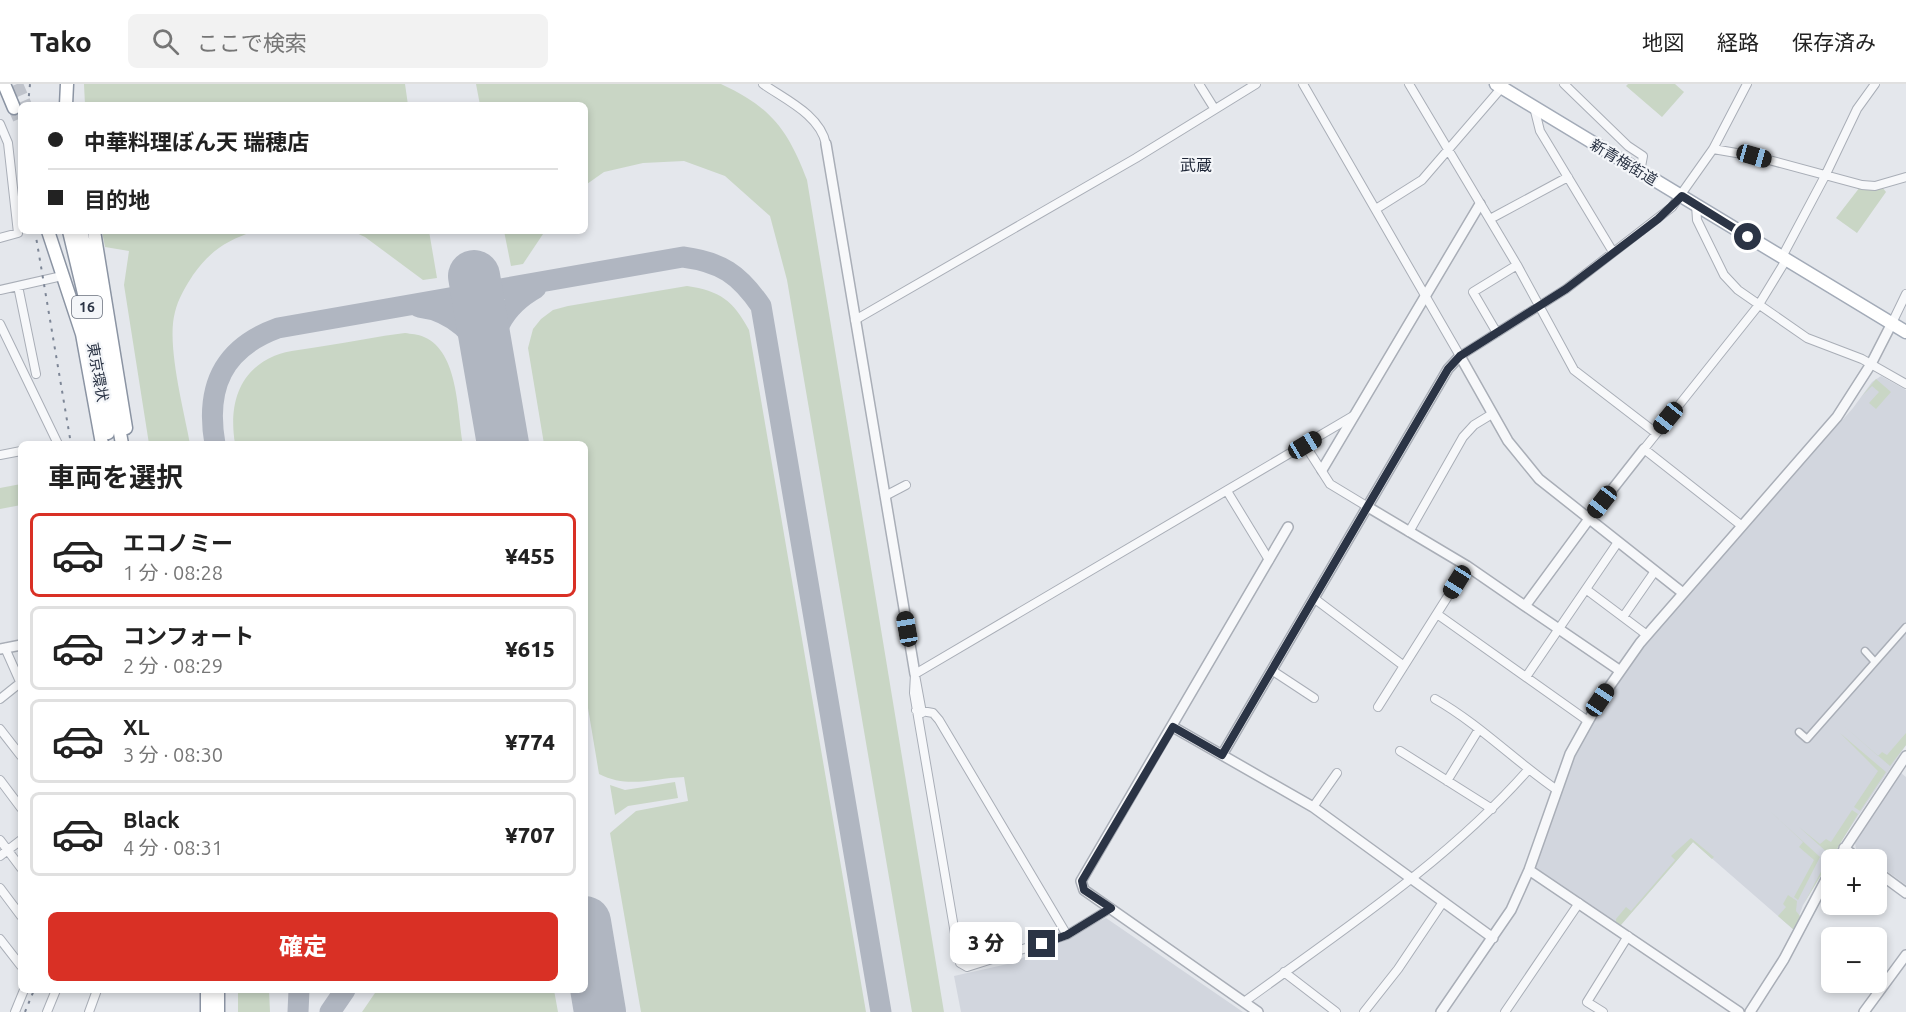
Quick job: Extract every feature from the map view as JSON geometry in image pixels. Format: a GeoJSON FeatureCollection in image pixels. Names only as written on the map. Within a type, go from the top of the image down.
{"type":"FeatureCollection","features":[{"type":"Feature","properties":{"kind":"main road"},"geometry":{"type":"LineString","coordinates":[[4,84],[15,108]]}},
{"type":"Feature","properties":{"kind":"main road"},"geometry":{"type":"LineString","coordinates":[[66,102],[68,84]]}},
{"type":"Feature","properties":{"kind":"main road"},"geometry":{"type":"LineString","coordinates":[[73,84],[74,102]]}},
{"type":"Feature","properties":{"kind":"main road","name":"新青梅街道"},"geometry":{"type":"LineString","coordinates":[[1501,85],[1640,172],[1906,332]]}},
{"type":"Feature","properties":{"kind":"main road"},"geometry":{"type":"LineString","coordinates":[[49,234],[82,334],[101,441]]}},
{"type":"Feature","properties":{"kind":"main road","name":"東京環状"},"geometry":{"type":"LineString","coordinates":[[70,234],[86,302],[109,441]]}},
{"type":"Feature","properties":{"kind":"main road","name":"東京環状"},"geometry":{"type":"LineString","coordinates":[[82,234],[124,441]]}},
{"type":"Feature","properties":{"kind":"main road"},"geometry":{"type":"LineString","coordinates":[[95,234],[124,405],[125,441]]}},
{"type":"Feature","properties":{"kind":"main road"},"geometry":{"type":"LineString","coordinates":[[207,993],[207,1012]]}},
{"type":"Feature","properties":{"kind":"main road"},"geometry":{"type":"LineString","coordinates":[[218,993],[218,1012]]}},
{"type":"Feature","properties":{"kind":"street"},"geometry":{"type":"LineString","coordinates":[[764,84],[815,120],[823,132],[826,144],[915,674],[913,683],[919,710],[924,756],[960,963],[967,967],[1067,935],[1111,908]]}},
{"type":"Feature","properties":{"kind":"street"},"geometry":{"type":"LineString","coordinates":[[1199,84],[1214,108]]}},
{"type":"Feature","properties":{"kind":"street"},"geometry":{"type":"LineString","coordinates":[[855,320],[1136,158],[1256,84]]}},
{"type":"Feature","properties":{"kind":"street"},"geometry":{"type":"LineString","coordinates":[[1303,84],[1508,441],[1539,478],[1683,593]]}},
{"type":"Feature","properties":{"kind":"street"},"geometry":{"type":"LineString","coordinates":[[1409,84],[1517,265],[1574,370],[1656,433]]}},
{"type":"Feature","properties":{"kind":"street"},"geometry":{"type":"LineString","coordinates":[[1564,84],[1628,146],[1643,156],[1640,172]]}},
{"type":"Feature","properties":{"kind":"street"},"geometry":{"type":"LineString","coordinates":[[1222,755],[1448,369],[1460,356],[1540,306],[1658,219],[1682,196],[1713,149],[1747,84]]}},
{"type":"Feature","properties":{"kind":"street"},"geometry":{"type":"LineString","coordinates":[[1525,606],[1588,519],[1758,306],[1857,109],[1875,84]]}},
{"type":"Feature","properties":{"kind":"street"},"geometry":{"type":"LineString","coordinates":[[1376,209],[1410,190],[1449,151],[1501,85]]}},
{"type":"Feature","properties":{"kind":"street"},"geometry":{"type":"LineString","coordinates":[[1534,107],[1540,131],[1613,252]]}},
{"type":"Feature","properties":{"kind":"street"},"geometry":{"type":"LineString","coordinates":[[0,124],[8,143],[18,233],[0,238]]}},
{"type":"Feature","properties":{"kind":"street"},"geometry":{"type":"LineString","coordinates":[[1713,149],[1754,156],[1825,176],[1875,186],[1906,177]]}},
{"type":"Feature","properties":{"kind":"street"},"geometry":{"type":"LineString","coordinates":[[1490,219],[1568,177]]}},
{"type":"Feature","properties":{"kind":"street"},"geometry":{"type":"LineString","coordinates":[[1322,470],[1480,204]]}},
{"type":"Feature","properties":{"kind":"street"},"geometry":{"type":"LineString","coordinates":[[1696,206],[1697,220],[1730,283],[1758,306],[1807,338],[1871,364],[1906,384]]}},
{"type":"Feature","properties":{"kind":"street"},"geometry":{"type":"LineString","coordinates":[[1497,333],[1473,292],[1517,265]]}},
{"type":"Feature","properties":{"kind":"street"},"geometry":{"type":"LineString","coordinates":[[0,290],[62,276]]}},
{"type":"Feature","properties":{"kind":"street"},"geometry":{"type":"LineString","coordinates":[[18,286],[36,374]]}},
{"type":"Feature","properties":{"kind":"street"},"geometry":{"type":"LineString","coordinates":[[1441,1012],[1510,910],[1529,870],[1570,753],[1619,670],[1683,593],[1838,417],[1871,364],[1906,294]]}},
{"type":"Feature","properties":{"kind":"street"},"geometry":{"type":"LineString","coordinates":[[0,324],[3,336],[57,441]]}},
{"type":"Feature","properties":{"kind":"street"},"geometry":{"type":"LineString","coordinates":[[915,674],[1356,414]]}},
{"type":"Feature","properties":{"kind":"street"},"geometry":{"type":"LineString","coordinates":[[1409,532],[1463,437],[1474,425],[1492,414]]}},
{"type":"Feature","properties":{"kind":"street"},"geometry":{"type":"LineString","coordinates":[[1305,445],[1330,484],[1467,566],[1619,670]]}},
{"type":"Feature","properties":{"kind":"street"},"geometry":{"type":"LineString","coordinates":[[1644,449],[1742,526]]}},
{"type":"Feature","properties":{"kind":"street"},"geometry":{"type":"LineString","coordinates":[[0,455],[18,452]]}},
{"type":"Feature","properties":{"kind":"street"},"geometry":{"type":"LineString","coordinates":[[885,496],[906,484]]}},
{"type":"Feature","properties":{"kind":"street"},"geometry":{"type":"LineString","coordinates":[[1227,491],[1269,560]]}},
{"type":"Feature","properties":{"kind":"street"},"geometry":{"type":"LineString","coordinates":[[1258,1012],[1084,890],[1082,881],[1288,527]]}},
{"type":"Feature","properties":{"kind":"street"},"geometry":{"type":"LineString","coordinates":[[1527,677],[1618,542]]}},
{"type":"Feature","properties":{"kind":"street"},"geometry":{"type":"LineString","coordinates":[[1378,707],[1467,566]]}},
{"type":"Feature","properties":{"kind":"street"},"geometry":{"type":"LineString","coordinates":[[1623,617],[1655,571]]}},
{"type":"Feature","properties":{"kind":"street"},"geometry":{"type":"LineString","coordinates":[[1587,590],[1647,635]]}},
{"type":"Feature","properties":{"kind":"street"},"geometry":{"type":"LineString","coordinates":[[1315,599],[1404,666]]}},
{"type":"Feature","properties":{"kind":"street"},"geometry":{"type":"LineString","coordinates":[[1437,614],[1588,721]]}},
{"type":"Feature","properties":{"kind":"street"},"geometry":{"type":"LineString","coordinates":[[1799,732],[1807,739],[1906,627]]}},
{"type":"Feature","properties":{"kind":"street"},"geometry":{"type":"LineString","coordinates":[[18,645],[2,648],[18,677]]}},
{"type":"Feature","properties":{"kind":"street"},"geometry":{"type":"LineString","coordinates":[[1865,651],[1874,665]]}},
{"type":"Feature","properties":{"kind":"street"},"geometry":{"type":"LineString","coordinates":[[1854,670],[1862,677]]}},
{"type":"Feature","properties":{"kind":"street"},"geometry":{"type":"LineString","coordinates":[[1273,671],[1314,698]]}},
{"type":"Feature","properties":{"kind":"street"},"geometry":{"type":"LineString","coordinates":[[0,699],[18,685]]}},
{"type":"Feature","properties":{"kind":"street"},"geometry":{"type":"LineString","coordinates":[[1435,699],[1479,729],[1528,770],[1557,790]]}},
{"type":"Feature","properties":{"kind":"street"},"geometry":{"type":"LineString","coordinates":[[1824,706],[1834,711]]}},
{"type":"Feature","properties":{"kind":"street"},"geometry":{"type":"LineString","coordinates":[[919,710],[933,713],[939,720],[1067,935]]}},
{"type":"Feature","properties":{"kind":"street"},"geometry":{"type":"LineString","coordinates":[[1173,727],[1313,807],[1493,938]]}},
{"type":"Feature","properties":{"kind":"street"},"geometry":{"type":"LineString","coordinates":[[0,729],[18,752]]}},
{"type":"Feature","properties":{"kind":"street"},"geometry":{"type":"LineString","coordinates":[[1447,781],[1479,729]]}},
{"type":"Feature","properties":{"kind":"street"},"geometry":{"type":"LineString","coordinates":[[1400,751],[1492,809]]}},
{"type":"Feature","properties":{"kind":"street"},"geometry":{"type":"LineString","coordinates":[[1844,848],[1906,756]]}},
{"type":"Feature","properties":{"kind":"street"},"geometry":{"type":"LineString","coordinates":[[1244,1002],[1411,877],[1492,809],[1528,770]]}},
{"type":"Feature","properties":{"kind":"street"},"geometry":{"type":"LineString","coordinates":[[1313,807],[1337,773]]}},
{"type":"Feature","properties":{"kind":"street"},"geometry":{"type":"LineString","coordinates":[[0,780],[18,804]]}},
{"type":"Feature","properties":{"kind":"street"},"geometry":{"type":"LineString","coordinates":[[0,840],[18,864]]}},
{"type":"Feature","properties":{"kind":"street"},"geometry":{"type":"LineString","coordinates":[[0,856],[18,843]]}},
{"type":"Feature","properties":{"kind":"street"},"geometry":{"type":"LineString","coordinates":[[1529,870],[1739,1012]]}},
{"type":"Feature","properties":{"kind":"street"},"geometry":{"type":"LineString","coordinates":[[1887,880],[1906,893]]}},
{"type":"Feature","properties":{"kind":"street"},"geometry":{"type":"LineString","coordinates":[[0,888],[18,912]]}},
{"type":"Feature","properties":{"kind":"street"},"geometry":{"type":"LineString","coordinates":[[1750,1012],[1784,959],[1821,889]]}},
{"type":"Feature","properties":{"kind":"street"},"geometry":{"type":"LineString","coordinates":[[1364,1012],[1398,969],[1443,902]]}},
{"type":"Feature","properties":{"kind":"street"},"geometry":{"type":"LineString","coordinates":[[1505,1012],[1579,903]]}},
{"type":"Feature","properties":{"kind":"street"},"geometry":{"type":"LineString","coordinates":[[1603,1012],[1587,1002],[1628,936]]}},
{"type":"Feature","properties":{"kind":"street"},"geometry":{"type":"LineString","coordinates":[[0,939],[18,962]]}},
{"type":"Feature","properties":{"kind":"street"},"geometry":{"type":"LineString","coordinates":[[1864,1012],[1906,955]]}},
{"type":"Feature","properties":{"kind":"street"},"geometry":{"type":"LineString","coordinates":[[1284,972],[1336,1012]]}},
{"type":"Feature","properties":{"kind":"street"},"geometry":{"type":"LineString","coordinates":[[15,1012],[23,993]]}},
{"type":"Feature","properties":{"kind":"street"},"geometry":{"type":"LineString","coordinates":[[47,1012],[55,993]]}},
{"type":"Feature","properties":{"kind":"street"},"geometry":{"type":"LineString","coordinates":[[89,1012],[96,993]]}},
{"type":"Feature","properties":{"kind":"shaded area"},"geometry":{"type":"Polygon","coordinates":[[[1881,376],[1906,390],[1906,745],[1836,849],[1821,849],[1821,874],[1803,905],[1794,930],[1693,842],[1620,926],[1537,871],[1534,865],[1573,756],[1600,705],[1643,645],[1853,408],[1872,382],[1881,376]]]}},
{"type":"Feature","properties":{"kind":"shaded area"},"geometry":{"type":"Polygon","coordinates":[[[1901,773],[1906,777],[1906,885],[1887,871],[1887,849],[1856,849],[1855,843],[1901,773]]]}},
{"type":"Feature","properties":{"kind":"shaded area"},"geometry":{"type":"Polygon","coordinates":[[[1106,918],[1243,1012],[961,1012],[954,976],[1012,963],[1106,918]]]}},
{"type":"Feature","properties":{"kind":"green space"},"geometry":{"type":"Polygon","coordinates":[[[84,84],[405,84],[408,102],[85,102],[84,84]]]}},
{"type":"Feature","properties":{"kind":"green space"},"geometry":{"type":"Polygon","coordinates":[[[476,84],[721,84],[765,111],[776,122],[793,147],[807,180],[944,1012],[912,1012],[787,280],[770,216],[725,176],[684,161],[643,163],[604,172],[588,183],[588,102],[479,102],[476,84]]]}},
{"type":"Feature","properties":{"kind":"green space"},"geometry":{"type":"Polygon","coordinates":[[[1628,84],[1675,84],[1684,92],[1662,117],[1626,86],[1628,84]]]}},
{"type":"Feature","properties":{"kind":"green space"},"geometry":{"type":"Polygon","coordinates":[[[1860,187],[1882,187],[1886,192],[1857,233],[1836,218],[1860,187]]]}},
{"type":"Feature","properties":{"kind":"green space"},"geometry":{"type":"Polygon","coordinates":[[[103,234],[247,234],[236,238],[206,259],[190,279],[176,307],[173,325],[174,359],[189,441],[149,441],[124,285],[129,251],[105,247],[103,234]]]}},
{"type":"Feature","properties":{"kind":"green space"},"geometry":{"type":"Polygon","coordinates":[[[358,234],[430,234],[437,278],[423,280],[358,234]]]}},
{"type":"Feature","properties":{"kind":"green space"},"geometry":{"type":"Polygon","coordinates":[[[505,234],[543,234],[523,264],[511,266],[505,234]]]}},
{"type":"Feature","properties":{"kind":"green space"},"geometry":{"type":"Polygon","coordinates":[[[687,286],[717,294],[731,304],[749,330],[866,1012],[641,1012],[610,833],[636,811],[688,801],[684,777],[631,782],[599,774],[588,708],[588,441],[544,441],[528,348],[533,329],[541,319],[553,310],[687,286]]]}},
{"type":"Feature","properties":{"kind":"green space"},"geometry":{"type":"Polygon","coordinates":[[[405,333],[424,337],[444,356],[454,384],[463,441],[235,441],[233,417],[238,392],[251,371],[261,363],[274,356],[292,351],[405,333]]]}},
{"type":"Feature","properties":{"kind":"green space"},"geometry":{"type":"Polygon","coordinates":[[[1876,379],[1891,392],[1876,409],[1869,403],[1879,392],[1872,386],[1862,396],[1876,379]]]}},
{"type":"Feature","properties":{"kind":"green space"},"geometry":{"type":"Polygon","coordinates":[[[18,485],[18,506],[0,509],[0,488],[18,485]]]}},
{"type":"Feature","properties":{"kind":"green space"},"geometry":{"type":"Polygon","coordinates":[[[1840,733],[1886,772],[1860,811],[1854,807],[1878,771],[1840,733]]]}},
{"type":"Feature","properties":{"kind":"green space"},"geometry":{"type":"Polygon","coordinates":[[[1906,733],[1906,745],[1890,766],[1878,756],[1882,752],[1887,755],[1906,733]]]}},
{"type":"Feature","properties":{"kind":"green space"},"geometry":{"type":"Polygon","coordinates":[[[675,782],[678,798],[628,806],[615,815],[610,785],[625,790],[675,782]]]}},
{"type":"Feature","properties":{"kind":"green space"},"geometry":{"type":"Polygon","coordinates":[[[1852,810],[1858,814],[1837,849],[1823,849],[1799,827],[1820,844],[1826,839],[1831,842],[1852,810]]]}},
{"type":"Feature","properties":{"kind":"green space"},"geometry":{"type":"Polygon","coordinates":[[[1771,812],[1820,857],[1798,900],[1794,897],[1814,860],[1799,847],[1803,842],[1771,812]]]}},
{"type":"Feature","properties":{"kind":"green space"},"geometry":{"type":"Polygon","coordinates":[[[1691,838],[1714,857],[1712,859],[1693,842],[1620,926],[1616,923],[1616,919],[1626,907],[1631,911],[1675,860],[1671,856],[1691,838]]]}},
{"type":"Feature","properties":{"kind":"green space"},"geometry":{"type":"Polygon","coordinates":[[[1821,872],[1821,875],[1803,905],[1821,872]]]}},
{"type":"Feature","properties":{"kind":"green space"},"geometry":{"type":"Polygon","coordinates":[[[1788,895],[1797,901],[1796,911],[1800,916],[1794,930],[1778,916],[1786,907],[1783,904],[1788,895]]]}},
{"type":"Feature","properties":{"kind":"green space"},"geometry":{"type":"Polygon","coordinates":[[[238,993],[269,993],[270,1012],[238,1012],[238,993]]]}},
{"type":"Feature","properties":{"kind":"green space"},"geometry":{"type":"Polygon","coordinates":[[[375,993],[555,993],[558,1012],[362,1012],[375,993]]]}},
{"type":"Feature","properties":{"kind":"taxiway"},"geometry":{"type":"LineString","coordinates":[[215,441],[213,405],[222,372],[231,358],[244,347],[259,336],[278,328],[683,257],[719,266],[737,278],[761,306],[881,1012]]}},
{"type":"Feature","properties":{"kind":"taxiway"},"geometry":{"type":"LineString","coordinates":[[491,373],[492,346],[500,323],[514,304],[536,288]]}},
{"type":"Feature","properties":{"kind":"taxiway"},"geometry":{"type":"LineString","coordinates":[[419,307],[443,314],[463,326],[478,345],[489,367]]}},
{"type":"Feature","properties":{"kind":"taxiway"},"geometry":{"type":"LineString","coordinates":[[298,1012],[299,993]]}},
{"type":"Feature","properties":{"kind":"taxiway"},"geometry":{"type":"LineString","coordinates":[[330,1012],[343,993]]}},
{"type":"Feature","properties":{"kind":"runway"},"geometry":{"type":"LineString","coordinates":[[474,276],[502,441]]}},
{"type":"Feature","properties":{"kind":"runway"},"geometry":{"type":"LineString","coordinates":[[588,940],[600,1012]]}},
{"type":"Feature","properties":{"kind":"tunnel"},"geometry":{"type":"LineString","coordinates":[[17,84],[25,102]]}},
{"type":"Feature","properties":{"kind":"tunnel"},"geometry":{"type":"LineString","coordinates":[[14,108],[18,117]]}},
{"type":"Feature","properties":{"kind":"railway"},"geometry":{"type":"LineString","coordinates":[[28,102],[30,84]]}},
{"type":"Feature","properties":{"kind":"railway"},"geometry":{"type":"LineString","coordinates":[[36,234],[70,441]]}},
{"type":"Feature","properties":{"kind":"railway"},"geometry":{"type":"LineString","coordinates":[[25,1012],[33,993]]}},
{"type":"Feature","properties":{"kind":"district","name":"武蔵"},"geometry":{"type":"Point","coordinates":[1196,165]}},
{"type":"Feature","properties":{"kind":"route"},"geometry":{"type":"LineString","coordinates":[[1042,944],[1067,935],[1111,908],[1084,890],[1082,881],[1173,727],[1222,755],[1303,621],[1448,369],[1460,356],[1566,289],[1658,219],[1682,196],[1748,237]]}}]}
